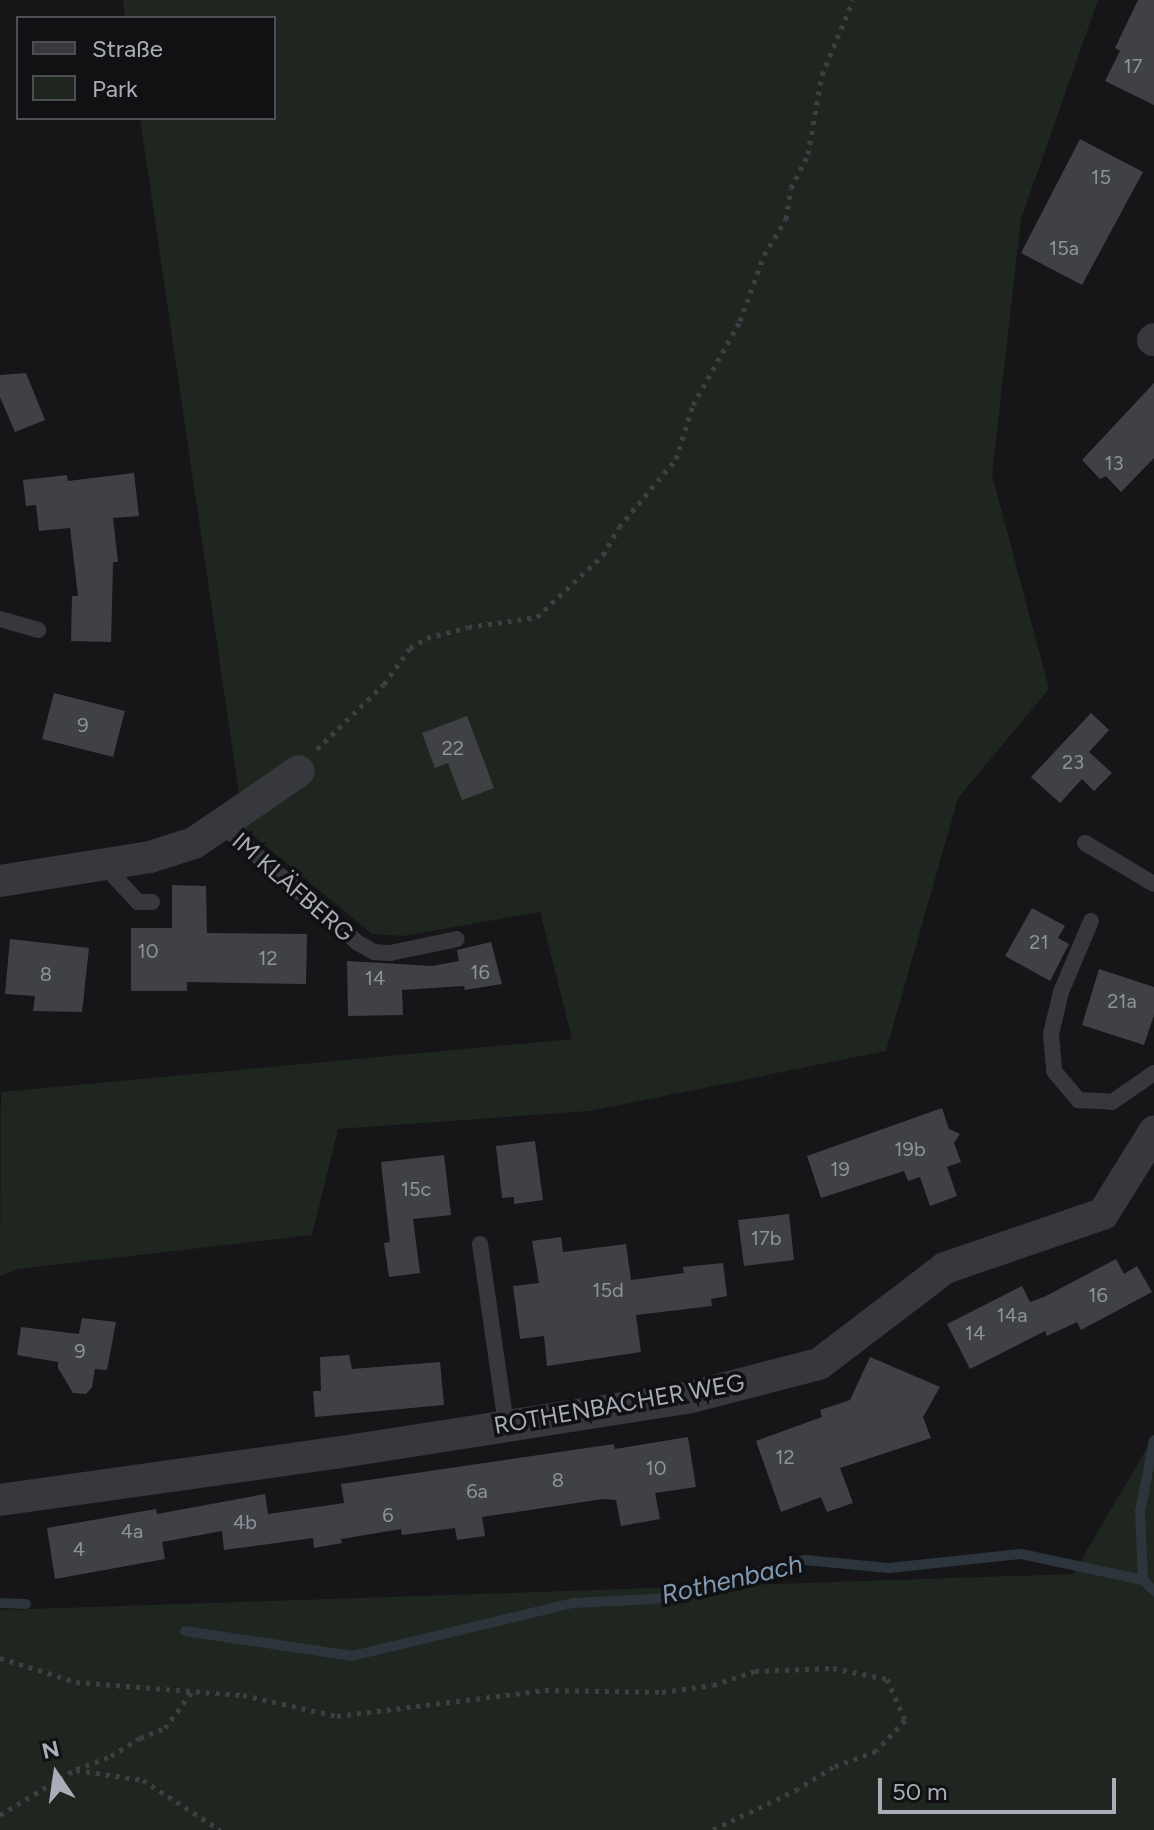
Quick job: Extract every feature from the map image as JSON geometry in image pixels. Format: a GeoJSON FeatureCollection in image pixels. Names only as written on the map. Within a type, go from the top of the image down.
{"type":"FeatureCollection","features":[{"type":"Feature","properties":{"kind":"street","name":"IM KLÄFBERG"},"geometry":{"type":"LineString","coordinates":[[0,881],[164,853],[194,843],[299,771]]}},
{"type":"Feature","properties":{"kind":"street","name":"ROTHENBACHER WEG"},"geometry":{"type":"LineString","coordinates":[[0,1500],[691,1397],[819,1364],[945,1268],[1103,1214],[1154,1132]]}},
{"type":"Feature","properties":{"kind":"lane"},"geometry":{"type":"LineString","coordinates":[[0,619],[38,630]]}},
{"type":"Feature","properties":{"kind":"lane","name":"IM KLÄFBERG"},"geometry":{"type":"LineString","coordinates":[[223,826],[358,943],[374,952],[390,953],[457,939]]}},
{"type":"Feature","properties":{"kind":"lane"},"geometry":{"type":"LineString","coordinates":[[1085,843],[1154,884]]}},
{"type":"Feature","properties":{"kind":"lane"},"geometry":{"type":"LineString","coordinates":[[103,864],[145,902]]}},
{"type":"Feature","properties":{"kind":"lane"},"geometry":{"type":"LineString","coordinates":[[1091,921],[1061,992],[1051,1034],[1054,1071],[1078,1100],[1112,1102],[1154,1073]]}},
{"type":"Feature","properties":{"kind":"lane"},"geometry":{"type":"LineString","coordinates":[[480,1244],[506,1425]]}},
{"type":"Feature","properties":{"kind":"path"},"geometry":{"type":"LineString","coordinates":[[299,771],[304,760],[337,733],[384,684],[410,648],[427,638],[468,627],[537,617],[603,555],[619,527],[676,459],[693,405],[740,321],[764,255],[786,219],[791,188],[808,154],[822,75],[853,0]]}},
{"type":"Feature","properties":{"kind":"path"},"geometry":{"type":"LineString","coordinates":[[0,1658],[76,1682],[133,1684],[191,1693],[243,1695],[337,1716],[545,1690],[662,1692],[713,1685],[755,1671],[833,1668],[887,1679],[905,1720],[876,1751],[833,1767],[798,1789],[712,1830]]}},
{"type":"Feature","properties":{"kind":"path"},"geometry":{"type":"LineString","coordinates":[[0,1815],[76,1769],[111,1756],[140,1738],[165,1728],[191,1693]]}},
{"type":"Feature","properties":{"kind":"path"},"geometry":{"type":"LineString","coordinates":[[76,1769],[143,1780],[220,1830]]}},
{"type":"Feature","properties":{"kind":"green space"},"geometry":{"type":"Polygon","coordinates":[[[123,0],[1098,0],[1021,219],[992,475],[1049,689],[958,798],[886,1051],[589,1111],[338,1129],[312,1235],[18,1269],[0,1276],[1,1092],[572,1039],[540,912],[403,936],[372,934],[244,828],[140,120],[276,120],[276,16],[125,16],[123,0]]]}},
{"type":"Feature","properties":{"kind":"green space"},"geometry":{"type":"Polygon","coordinates":[[[1154,1436],[1154,1830],[0,1830],[0,1610],[1073,1574],[1154,1436]]]}},
{"type":"Feature","properties":{"kind":"building"},"geometry":{"type":"Polygon","coordinates":[[[1138,0],[1154,0],[1154,105],[1105,81],[1120,51],[1115,48],[1138,0]]]}},
{"type":"Feature","properties":{"kind":"building"},"geometry":{"type":"Polygon","coordinates":[[[1080,139],[1143,172],[1082,285],[1021,253],[1080,139]]]}},
{"type":"Feature","properties":{"kind":"building"},"geometry":{"type":"Polygon","coordinates":[[[26,373],[45,420],[15,432],[0,397],[0,375],[26,373]]]}},
{"type":"Feature","properties":{"kind":"building"},"geometry":{"type":"Polygon","coordinates":[[[1154,383],[1154,458],[1121,492],[1106,476],[1100,479],[1082,460],[1154,383]]]}},
{"type":"Feature","properties":{"kind":"building"},"geometry":{"type":"Polygon","coordinates":[[[134,473],[139,516],[113,518],[118,562],[113,562],[111,642],[71,641],[72,596],[78,596],[70,528],[39,531],[36,505],[26,506],[23,480],[67,475],[68,481],[134,473]]]}},
{"type":"Feature","properties":{"kind":"building"},"geometry":{"type":"Polygon","coordinates":[[[54,693],[125,711],[113,757],[42,739],[54,693]]]}},
{"type":"Feature","properties":{"kind":"building"},"geometry":{"type":"Polygon","coordinates":[[[1091,713],[1109,730],[1089,752],[1112,773],[1094,791],[1082,779],[1060,803],[1031,777],[1091,713]]]}},
{"type":"Feature","properties":{"kind":"building"},"geometry":{"type":"Polygon","coordinates":[[[467,716],[494,788],[462,800],[448,763],[435,768],[422,733],[467,716]]]}},
{"type":"Feature","properties":{"kind":"building"},"geometry":{"type":"Polygon","coordinates":[[[172,885],[206,886],[207,933],[307,934],[306,984],[187,982],[187,991],[131,991],[131,928],[172,928],[172,885]]]}},
{"type":"Feature","properties":{"kind":"building"},"geometry":{"type":"Polygon","coordinates":[[[1032,908],[1065,926],[1058,938],[1069,944],[1050,981],[1005,956],[1032,908]]]}},
{"type":"Feature","properties":{"kind":"building"},"geometry":{"type":"Polygon","coordinates":[[[10,939],[89,948],[82,1012],[33,1011],[35,996],[5,994],[10,939]]]}},
{"type":"Feature","properties":{"kind":"building"},"geometry":{"type":"Polygon","coordinates":[[[491,942],[502,984],[465,990],[464,986],[402,990],[403,1015],[348,1016],[347,961],[432,966],[459,961],[457,950],[491,942]]]}},
{"type":"Feature","properties":{"kind":"building"},"geometry":{"type":"Polygon","coordinates":[[[1099,969],[1154,987],[1154,1015],[1144,1045],[1082,1025],[1099,969]]]}},
{"type":"Feature","properties":{"kind":"building"},"geometry":{"type":"Polygon","coordinates":[[[942,1108],[949,1129],[960,1134],[954,1143],[961,1162],[947,1167],[957,1196],[930,1206],[920,1177],[908,1181],[904,1171],[821,1198],[807,1156],[942,1108]]]}},
{"type":"Feature","properties":{"kind":"building"},"geometry":{"type":"Polygon","coordinates":[[[535,1141],[543,1200],[514,1204],[514,1197],[502,1198],[496,1146],[535,1141]]]}},
{"type":"Feature","properties":{"kind":"building"},"geometry":{"type":"Polygon","coordinates":[[[444,1155],[451,1215],[413,1219],[420,1273],[389,1277],[384,1243],[390,1242],[381,1162],[444,1155]]]}},
{"type":"Feature","properties":{"kind":"building"},"geometry":{"type":"Polygon","coordinates":[[[789,1214],[794,1260],[744,1266],[738,1220],[789,1214]]]}},
{"type":"Feature","properties":{"kind":"building"},"geometry":{"type":"Polygon","coordinates":[[[561,1237],[563,1252],[626,1244],[631,1280],[684,1273],[683,1267],[723,1263],[727,1296],[711,1299],[712,1306],[636,1315],[641,1352],[547,1366],[544,1336],[520,1339],[513,1286],[539,1283],[532,1241],[561,1237]]]}},
{"type":"Feature","properties":{"kind":"building"},"geometry":{"type":"Polygon","coordinates":[[[1116,1259],[1124,1274],[1137,1266],[1152,1292],[1081,1330],[1077,1322],[1047,1336],[1045,1331],[970,1369],[947,1324],[1022,1286],[1030,1302],[1044,1297],[1116,1259]]]}},
{"type":"Feature","properties":{"kind":"building"},"geometry":{"type":"Polygon","coordinates":[[[82,1318],[116,1322],[107,1370],[95,1369],[92,1387],[86,1394],[73,1393],[58,1368],[58,1362],[17,1355],[21,1327],[79,1334],[82,1318]]]}},
{"type":"Feature","properties":{"kind":"building"},"geometry":{"type":"Polygon","coordinates":[[[349,1355],[352,1369],[440,1362],[444,1405],[315,1417],[313,1391],[321,1391],[320,1357],[349,1355]]]}},
{"type":"Feature","properties":{"kind":"building"},"geometry":{"type":"Polygon","coordinates":[[[870,1357],[940,1387],[923,1417],[931,1438],[840,1468],[853,1503],[827,1512],[821,1497],[781,1512],[756,1441],[822,1417],[820,1410],[850,1400],[870,1357]]]}},
{"type":"Feature","properties":{"kind":"building"},"geometry":{"type":"Polygon","coordinates":[[[688,1437],[696,1487],[655,1493],[660,1519],[621,1526],[616,1500],[603,1499],[482,1517],[485,1536],[457,1540],[455,1528],[402,1535],[401,1529],[341,1539],[342,1543],[314,1548],[313,1538],[224,1550],[222,1531],[162,1542],[165,1559],[55,1579],[47,1528],[156,1509],[157,1514],[265,1494],[268,1514],[344,1503],[341,1484],[614,1444],[615,1449],[688,1437]]]}},
{"type":"Feature","properties":{"kind":"waterway","name":"Rothenbach"},"geometry":{"type":"LineString","coordinates":[[185,1631],[352,1656],[573,1603],[655,1599],[805,1560],[889,1568],[1021,1554],[1143,1580],[1140,1512],[1154,1440]]}},
{"type":"Feature","properties":{"kind":"waterway"},"geometry":{"type":"LineString","coordinates":[[1143,1580],[1154,1591]]}},
{"type":"Feature","properties":{"kind":"waterway","name":"Rothenbach"},"geometry":{"type":"LineString","coordinates":[[0,1603],[26,1604]]}}]}
